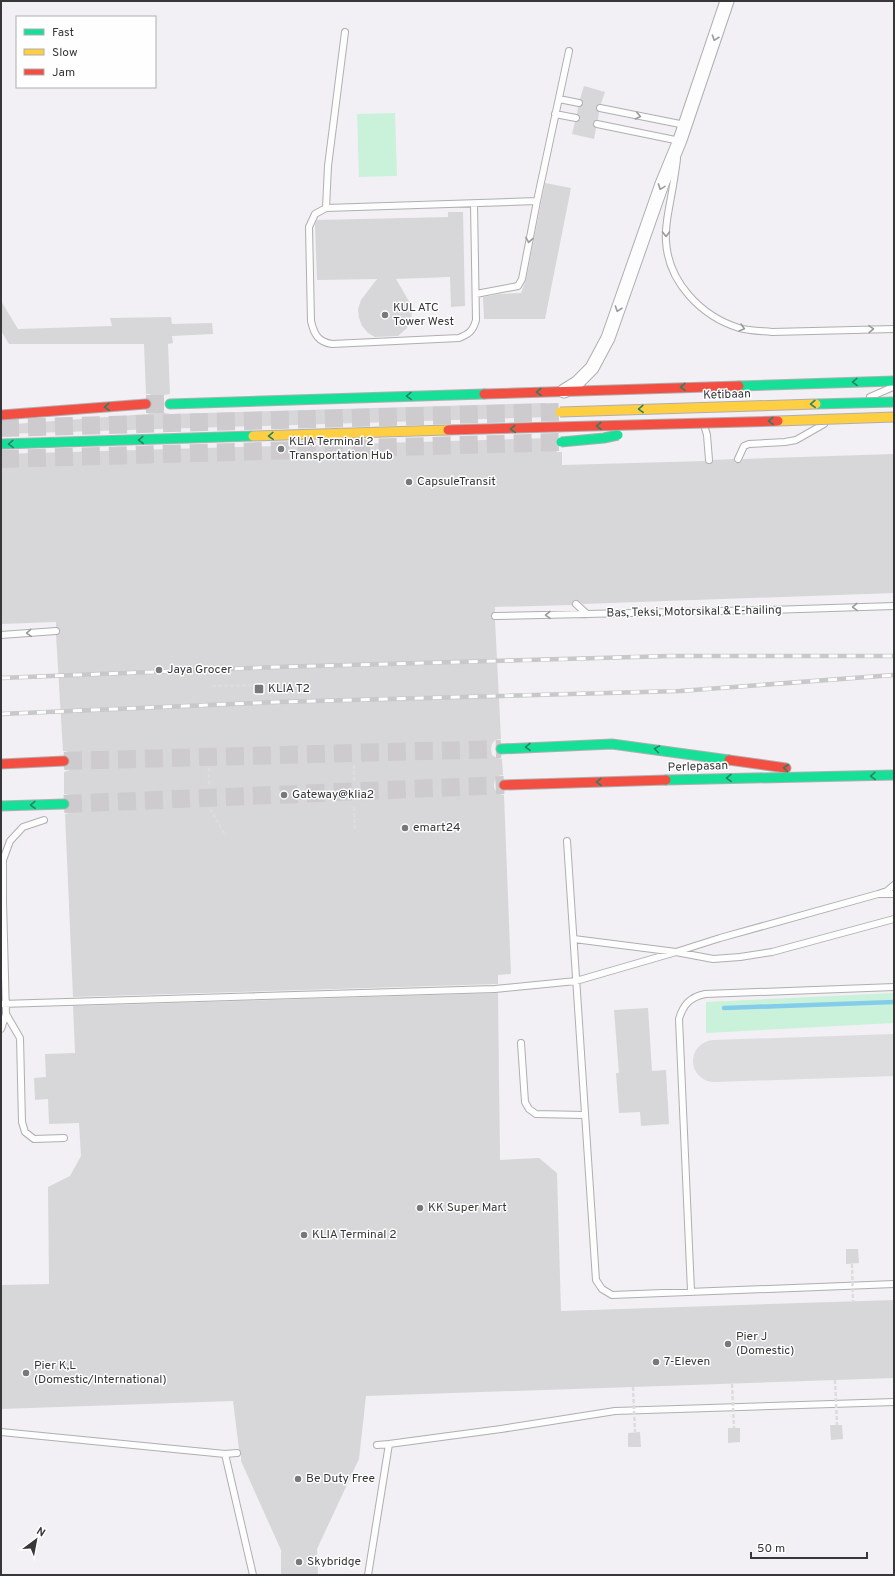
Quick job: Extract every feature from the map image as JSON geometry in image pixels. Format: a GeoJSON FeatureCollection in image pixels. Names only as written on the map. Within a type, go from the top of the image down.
{"type":"FeatureCollection","features":[{"type":"Feature","properties":{"kind":"main road"},"geometry":{"type":"LineString","coordinates":[[170,404],[894,381]]}},
{"type":"Feature","properties":{"kind":"main road","name":"Ketibaan"},"geometry":{"type":"LineString","coordinates":[[560,412],[894,402]]}},
{"type":"Feature","properties":{"kind":"main road"},"geometry":{"type":"LineString","coordinates":[[5,414],[146,404]]}},
{"type":"Feature","properties":{"kind":"main road"},"geometry":{"type":"LineString","coordinates":[[561,442],[604,438],[761,406]]}},
{"type":"Feature","properties":{"kind":"main road"},"geometry":{"type":"LineString","coordinates":[[1,444],[894,417]]}},
{"type":"Feature","properties":{"kind":"main road"},"geometry":{"type":"LineString","coordinates":[[501,749],[612,744],[635,746],[806,772],[852,777]]}},
{"type":"Feature","properties":{"kind":"main road"},"geometry":{"type":"LineString","coordinates":[[1,764],[64,762]]}},
{"type":"Feature","properties":{"kind":"main road","name":"Perlepasan"},"geometry":{"type":"LineString","coordinates":[[504,785],[894,775]]}},
{"type":"Feature","properties":{"kind":"main road"},"geometry":{"type":"LineString","coordinates":[[1,806],[64,804]]}},
{"type":"Feature","properties":{"kind":"street"},"geometry":{"type":"LineString","coordinates":[[564,391],[585,376],[592,368],[602,350],[662,184],[680,140],[727,1]]}},
{"type":"Feature","properties":{"kind":"lane"},"geometry":{"type":"LineString","coordinates":[[326,208],[328,166],[345,32]]}},
{"type":"Feature","properties":{"kind":"lane"},"geometry":{"type":"LineString","coordinates":[[476,294],[518,286],[522,279],[536,201],[569,51]]}},
{"type":"Feature","properties":{"kind":"lane"},"geometry":{"type":"LineString","coordinates":[[559,99],[579,104]]}},
{"type":"Feature","properties":{"kind":"lane"},"geometry":{"type":"LineString","coordinates":[[600,108],[685,125]]}},
{"type":"Feature","properties":{"kind":"lane"},"geometry":{"type":"LineString","coordinates":[[555,114],[576,118]]}},
{"type":"Feature","properties":{"kind":"lane"},"geometry":{"type":"LineString","coordinates":[[597,124],[680,140],[666,226],[666,242],[673,273],[681,286],[693,300],[707,311],[722,321],[739,328],[754,331],[772,332],[894,329]]}},
{"type":"Feature","properties":{"kind":"lane"},"geometry":{"type":"LineString","coordinates":[[474,204],[476,320],[474,328],[469,334],[459,338],[332,344],[324,343],[317,337],[313,330],[311,321],[309,227],[315,214],[326,208],[536,201]]}},
{"type":"Feature","properties":{"kind":"lane"},"geometry":{"type":"LineString","coordinates":[[738,459],[744,446],[749,444],[796,440],[871,396],[894,387]]}},
{"type":"Feature","properties":{"kind":"lane"},"geometry":{"type":"LineString","coordinates":[[647,388],[664,393],[670,397]]}},
{"type":"Feature","properties":{"kind":"lane"},"geometry":{"type":"LineString","coordinates":[[676,400],[695,413]]}},
{"type":"Feature","properties":{"kind":"lane"},"geometry":{"type":"LineString","coordinates":[[700,419],[705,426],[709,460]]}},
{"type":"Feature","properties":{"kind":"lane"},"geometry":{"type":"LineString","coordinates":[[576,604],[586,614]]}},
{"type":"Feature","properties":{"kind":"lane","name":"Bas, Teksi, Motorsikal & E-hailing"},"geometry":{"type":"LineString","coordinates":[[495,616],[894,606]]}},
{"type":"Feature","properties":{"kind":"lane"},"geometry":{"type":"LineString","coordinates":[[1,635],[56,631]]}},
{"type":"Feature","properties":{"kind":"lane"},"geometry":{"type":"LineString","coordinates":[[44,820],[23,827],[10,841],[3,860],[4,1004],[6,1014],[20,1038],[22,1122],[25,1132],[34,1139],[64,1138]]}},
{"type":"Feature","properties":{"kind":"lane"},"geometry":{"type":"LineString","coordinates":[[567,841],[596,1280],[599,1285],[602,1289],[612,1295],[894,1284]]}},
{"type":"Feature","properties":{"kind":"lane"},"geometry":{"type":"LineString","coordinates":[[4,1004],[495,989],[576,981],[720,938],[878,894],[887,891],[894,885]]}},
{"type":"Feature","properties":{"kind":"lane"},"geometry":{"type":"LineString","coordinates":[[878,894],[894,894]]}},
{"type":"Feature","properties":{"kind":"lane"},"geometry":{"type":"LineString","coordinates":[[574,939],[676,952],[713,959],[772,952],[894,919]]}},
{"type":"Feature","properties":{"kind":"lane"},"geometry":{"type":"LineString","coordinates":[[691,1291],[679,1019],[685,1005],[691,998],[705,994],[894,987]]}},
{"type":"Feature","properties":{"kind":"lane"},"geometry":{"type":"LineString","coordinates":[[1,1029],[6,1014]]}},
{"type":"Feature","properties":{"kind":"lane"},"geometry":{"type":"LineString","coordinates":[[521,1043],[525,1102],[529,1109],[536,1114],[585,1115]]}},
{"type":"Feature","properties":{"kind":"lane"},"geometry":{"type":"LineString","coordinates":[[377,1445],[501,1429],[615,1411],[894,1402]]}},
{"type":"Feature","properties":{"kind":"lane"},"geometry":{"type":"LineString","coordinates":[[1,1432],[225,1454],[237,1453]]}},
{"type":"Feature","properties":{"kind":"lane"},"geometry":{"type":"LineString","coordinates":[[368,1575],[390,1444]]}},
{"type":"Feature","properties":{"kind":"lane"},"geometry":{"type":"LineString","coordinates":[[225,1454],[253,1575]]}},
{"type":"Feature","properties":{"kind":"path"},"geometry":{"type":"LineString","coordinates":[[212,686],[264,685]]}},
{"type":"Feature","properties":{"kind":"path"},"geometry":{"type":"LineString","coordinates":[[354,765],[354,781]]}},
{"type":"Feature","properties":{"kind":"path"},"geometry":{"type":"LineString","coordinates":[[209,768],[209,786]]}},
{"type":"Feature","properties":{"kind":"path"},"geometry":{"type":"LineString","coordinates":[[354,807],[355,831]]}},
{"type":"Feature","properties":{"kind":"path"},"geometry":{"type":"LineString","coordinates":[[210,809],[226,836]]}},
{"type":"Feature","properties":{"kind":"path"},"geometry":{"type":"LineString","coordinates":[[852,1264],[853,1301]]}},
{"type":"Feature","properties":{"kind":"path"},"geometry":{"type":"LineString","coordinates":[[835,1380],[837,1425]]}},
{"type":"Feature","properties":{"kind":"path"},"geometry":{"type":"LineString","coordinates":[[732,1384],[734,1428]]}},
{"type":"Feature","properties":{"kind":"path"},"geometry":{"type":"LineString","coordinates":[[633,1387],[635,1432]]}},
{"type":"Feature","properties":{"kind":"green space"},"geometry":{"type":"Polygon","coordinates":[[[395,113],[397,176],[359,177],[357,114],[395,113]]]}},
{"type":"Feature","properties":{"kind":"green space"},"geometry":{"type":"Polygon","coordinates":[[[894,993],[894,1023],[706,1033],[706,1002],[894,993]]]}},
{"type":"Feature","properties":{"kind":"building"},"geometry":{"type":"Polygon","coordinates":[[[584,86],[605,92],[601,104],[598,104],[596,107],[596,110],[599,112],[598,120],[594,121],[593,123],[596,128],[594,139],[572,134],[575,122],[578,122],[580,119],[580,116],[577,114],[578,107],[583,104],[583,101],[580,99],[584,86]]]}},
{"type":"Feature","properties":{"kind":"building"},"geometry":{"type":"Polygon","coordinates":[[[545,183],[571,188],[545,319],[484,319],[483,297],[500,294],[521,293],[526,280],[545,183]]]}},
{"type":"Feature","properties":{"kind":"building"},"geometry":{"type":"Polygon","coordinates":[[[448,212],[463,212],[465,306],[451,307],[450,277],[396,279],[410,303],[412,312],[411,320],[407,328],[398,336],[375,337],[368,333],[362,326],[358,309],[361,300],[377,279],[317,280],[315,224],[317,220],[448,217],[448,212]]]}},
{"type":"Feature","properties":{"kind":"building"},"geometry":{"type":"Polygon","coordinates":[[[1,301],[18,329],[112,326],[110,318],[171,317],[172,324],[212,323],[213,334],[172,336],[173,343],[168,344],[170,394],[164,395],[160,404],[161,410],[165,413],[544,403],[551,406],[551,417],[1,434],[1,425],[147,414],[156,408],[156,404],[154,398],[150,394],[146,394],[144,344],[9,344],[1,331],[1,301]]]}},
{"type":"Feature","properties":{"kind":"building"},"geometry":{"type":"Polygon","coordinates":[[[551,438],[553,448],[557,452],[562,452],[562,465],[705,461],[709,464],[712,463],[713,460],[734,459],[735,462],[738,463],[743,459],[894,454],[894,593],[583,604],[577,600],[573,601],[572,605],[495,607],[495,612],[491,614],[491,616],[493,620],[495,620],[501,739],[495,740],[491,749],[492,755],[502,759],[503,775],[498,776],[495,780],[494,786],[495,790],[499,794],[504,795],[511,974],[498,975],[498,984],[73,997],[65,814],[69,813],[73,809],[74,803],[73,799],[69,795],[64,794],[64,772],[70,770],[74,761],[73,756],[69,752],[63,751],[56,635],[60,633],[60,630],[56,627],[56,622],[1,624],[1,454],[551,438]]]}},
{"type":"Feature","properties":{"kind":"building","name":"KLIA Terminal 2"},"geometry":{"type":"Polygon","coordinates":[[[498,993],[500,1160],[539,1158],[557,1173],[561,1311],[894,1300],[894,1378],[366,1396],[359,1459],[317,1549],[318,1575],[281,1575],[281,1550],[241,1461],[233,1401],[1,1409],[1,1285],[49,1284],[48,1187],[70,1176],[81,1156],[79,1123],[49,1124],[48,1099],[35,1100],[34,1078],[46,1077],[45,1054],[75,1053],[73,1006],[498,993]]]}},
{"type":"Feature","properties":{"kind":"building"},"geometry":{"type":"Polygon","coordinates":[[[648,1008],[652,1071],[666,1070],[669,1124],[641,1126],[640,1112],[619,1113],[616,1073],[619,1073],[614,1010],[648,1008]]]}},
{"type":"Feature","properties":{"kind":"building"},"geometry":{"type":"Polygon","coordinates":[[[846,1249],[858,1249],[859,1263],[846,1264],[846,1249]]]}},
{"type":"Feature","properties":{"kind":"building"},"geometry":{"type":"Polygon","coordinates":[[[830,1425],[842,1425],[843,1439],[831,1440],[830,1425]]]}},
{"type":"Feature","properties":{"kind":"building"},"geometry":{"type":"Polygon","coordinates":[[[728,1428],[740,1428],[740,1442],[728,1443],[728,1428]]]}},
{"type":"Feature","properties":{"kind":"building"},"geometry":{"type":"Polygon","coordinates":[[[640,1432],[641,1447],[628,1447],[628,1433],[640,1432]]]}},
{"type":"Feature","properties":{"kind":"waterway"},"geometry":{"type":"LineString","coordinates":[[724,1008],[894,1002]]}},
{"type":"Feature","properties":{"kind":"taxiway"},"geometry":{"type":"LineString","coordinates":[[714,1061],[894,1055]]}},
{"type":"Feature","properties":{"kind":"tunnel"},"geometry":{"type":"LineString","coordinates":[[146,404],[170,404]]}},
{"type":"Feature","properties":{"kind":"tunnel"},"geometry":{"type":"LineString","coordinates":[[1,428],[560,412]]}},
{"type":"Feature","properties":{"kind":"tunnel"},"geometry":{"type":"LineString","coordinates":[[1,459],[561,442]]}},
{"type":"Feature","properties":{"kind":"tunnel"},"geometry":{"type":"LineString","coordinates":[[64,761],[501,749]]}},
{"type":"Feature","properties":{"kind":"tunnel"},"geometry":{"type":"LineString","coordinates":[[64,804],[504,785]]}},
{"type":"Feature","properties":{"kind":"railway"},"geometry":{"type":"LineString","coordinates":[[1,678],[276,667],[671,656],[894,656]]}},
{"type":"Feature","properties":{"kind":"railway"},"geometry":{"type":"LineString","coordinates":[[1,714],[277,702],[680,691],[894,675]]}},
{"type":"Feature","properties":{"kind":"traffic: fast"},"geometry":{"type":"LineString","coordinates":[[739,386],[894,381]]}},
{"type":"Feature","properties":{"kind":"traffic: fast"},"geometry":{"type":"LineString","coordinates":[[170,404],[484,394]]}},
{"type":"Feature","properties":{"kind":"traffic: fast"},"geometry":{"type":"LineString","coordinates":[[816,404],[894,402]]}},
{"type":"Feature","properties":{"kind":"traffic: fast"},"geometry":{"type":"LineString","coordinates":[[561,442],[604,438],[618,435]]}},
{"type":"Feature","properties":{"kind":"traffic: fast"},"geometry":{"type":"LineString","coordinates":[[1,444],[253,436]]}},
{"type":"Feature","properties":{"kind":"traffic: fast"},"geometry":{"type":"LineString","coordinates":[[501,749],[612,744],[729,760]]}},
{"type":"Feature","properties":{"kind":"traffic: fast"},"geometry":{"type":"LineString","coordinates":[[666,780],[894,775]]}},
{"type":"Feature","properties":{"kind":"traffic: fast"},"geometry":{"type":"LineString","coordinates":[[1,806],[64,804]]}},
{"type":"Feature","properties":{"kind":"traffic: jam"},"geometry":{"type":"LineString","coordinates":[[484,394],[739,386]]}},
{"type":"Feature","properties":{"kind":"traffic: jam"},"geometry":{"type":"LineString","coordinates":[[1,415],[146,404]]}},
{"type":"Feature","properties":{"kind":"traffic: jam"},"geometry":{"type":"LineString","coordinates":[[448,430],[778,421]]}},
{"type":"Feature","properties":{"kind":"traffic: jam"},"geometry":{"type":"LineString","coordinates":[[729,760],[786,768]]}},
{"type":"Feature","properties":{"kind":"traffic: jam"},"geometry":{"type":"LineString","coordinates":[[1,764],[64,761]]}},
{"type":"Feature","properties":{"kind":"traffic: jam"},"geometry":{"type":"LineString","coordinates":[[504,785],[666,780]]}},
{"type":"Feature","properties":{"kind":"traffic: slow"},"geometry":{"type":"LineString","coordinates":[[560,412],[816,404]]}},
{"type":"Feature","properties":{"kind":"traffic: slow"},"geometry":{"type":"LineString","coordinates":[[778,421],[894,417]]}},
{"type":"Feature","properties":{"kind":"traffic: slow"},"geometry":{"type":"LineString","coordinates":[[253,436],[448,430]]}},
{"type":"Feature","properties":{"kind":"place","name":"KUL ATC Tower West"},"geometry":{"type":"Point","coordinates":[385,315]}},
{"type":"Feature","properties":{"kind":"place","name":"KLIA Terminal 2 Transportation Hub"},"geometry":{"type":"Point","coordinates":[281,449]}},
{"type":"Feature","properties":{"kind":"place","name":"CapsuleTransit"},"geometry":{"type":"Point","coordinates":[409,482]}},
{"type":"Feature","properties":{"kind":"place","name":"Jaya Grocer"},"geometry":{"type":"Point","coordinates":[159,670]}},
{"type":"Feature","properties":{"kind":"place","name":"KLIA T2"},"geometry":{"type":"Point","coordinates":[259,689]}},
{"type":"Feature","properties":{"kind":"place","name":"Gateway@klia2"},"geometry":{"type":"Point","coordinates":[284,795]}},
{"type":"Feature","properties":{"kind":"place","name":"emart24"},"geometry":{"type":"Point","coordinates":[405,828]}},
{"type":"Feature","properties":{"kind":"place","name":"KK Super Mart"},"geometry":{"type":"Point","coordinates":[420,1208]}},
{"type":"Feature","properties":{"kind":"place","name":"KLIA Terminal 2"},"geometry":{"type":"Point","coordinates":[304,1235]}},
{"type":"Feature","properties":{"kind":"place","name":"Pier J (Domestic)"},"geometry":{"type":"Point","coordinates":[728,1344]}},
{"type":"Feature","properties":{"kind":"place","name":"7-Eleven"},"geometry":{"type":"Point","coordinates":[656,1362]}},
{"type":"Feature","properties":{"kind":"place","name":"Pier K,L (Domestic/International)"},"geometry":{"type":"Point","coordinates":[26,1373]}},
{"type":"Feature","properties":{"kind":"place","name":"Be Duty Free"},"geometry":{"type":"Point","coordinates":[298,1479]}},
{"type":"Feature","properties":{"kind":"place","name":"Skybridge"},"geometry":{"type":"Point","coordinates":[299,1562]}}]}
